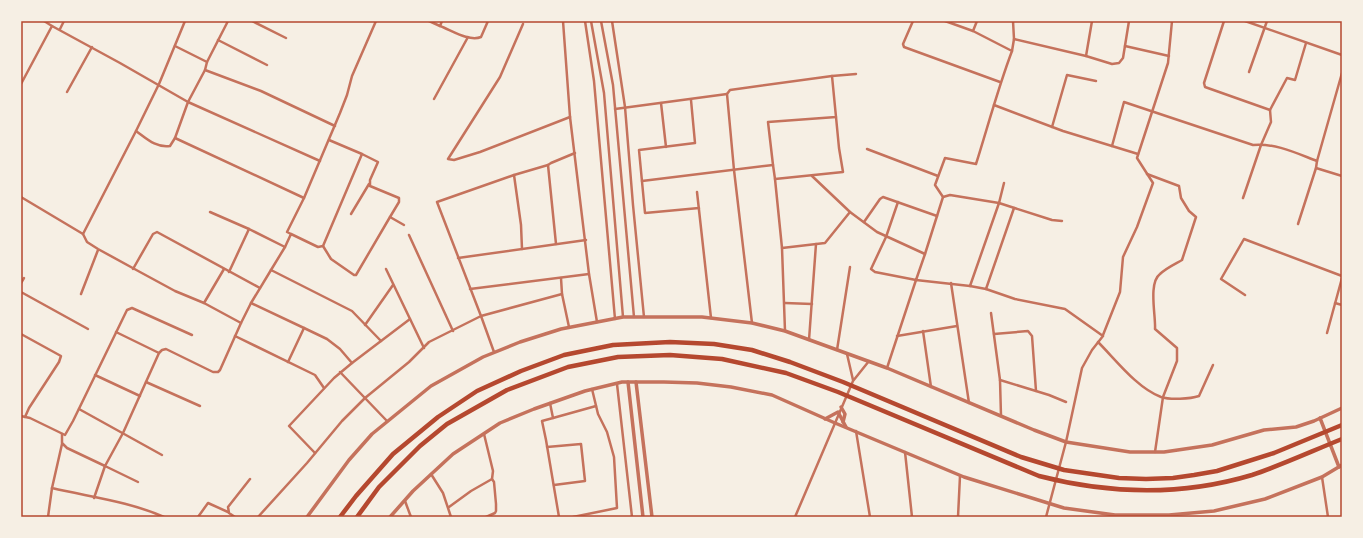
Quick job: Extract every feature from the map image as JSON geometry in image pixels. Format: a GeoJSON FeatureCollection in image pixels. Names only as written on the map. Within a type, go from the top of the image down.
{"type":"FeatureCollection","features":[{"type":"Feature","properties":{"kind":"highway"},"geometry":{"type":"LineString","coordinates":[[340,517],[356,496],[394,454],[438,417],[477,391],[522,371],[564,355],[613,345],[670,342],[714,344],[752,350],[790,362],[843,382],[1040,464],[1064,470],[1119,478],[1153,478],[1194,475],[1217,471],[1250,462],[1342,425]]}},
{"type":"Feature","properties":{"kind":"highway"},"geometry":{"type":"LineString","coordinates":[[357,517],[379,487],[420,446],[447,424],[507,390],[568,367],[618,357],[670,355],[714,358],[786,372],[838,392],[1039,476],[1061,482],[1118,490],[1146,491],[1196,488],[1253,474],[1342,439]]}},
{"type":"Feature","properties":{"kind":"street"},"geometry":{"type":"LineString","coordinates":[[44,21],[188,102],[320,161]]}},
{"type":"Feature","properties":{"kind":"street"},"geometry":{"type":"LineString","coordinates":[[60,29],[64,21]]}},
{"type":"Feature","properties":{"kind":"street"},"geometry":{"type":"LineString","coordinates":[[83,234],[136,131],[185,21]]}},
{"type":"Feature","properties":{"kind":"street"},"geometry":{"type":"LineString","coordinates":[[136,131],[161,147],[170,146],[175,138],[188,102],[228,21]]}},
{"type":"Feature","properties":{"kind":"street"},"geometry":{"type":"LineString","coordinates":[[252,21],[286,38]]}},
{"type":"Feature","properties":{"kind":"street"},"geometry":{"type":"LineString","coordinates":[[323,246],[318,247],[287,232],[304,198],[335,126],[347,95],[352,76],[376,21]]}},
{"type":"Feature","properties":{"kind":"street"},"geometry":{"type":"LineString","coordinates":[[429,21],[468,37],[478,38],[481,37],[488,21]]}},
{"type":"Feature","properties":{"kind":"street"},"geometry":{"type":"LineString","coordinates":[[440,26],[442,21]]}},
{"type":"Feature","properties":{"kind":"street"},"geometry":{"type":"LineString","coordinates":[[563,21],[570,117],[589,274],[597,322]]}},
{"type":"Feature","properties":{"kind":"street"},"geometry":{"type":"LineString","coordinates":[[584,21],[594,81],[615,319]]}},
{"type":"Feature","properties":{"kind":"street"},"geometry":{"type":"LineString","coordinates":[[591,21],[604,93],[623,317]]}},
{"type":"Feature","properties":{"kind":"street"},"geometry":{"type":"LineString","coordinates":[[601,21],[613,85],[634,317]]}},
{"type":"Feature","properties":{"kind":"street"},"geometry":{"type":"LineString","coordinates":[[612,21],[625,107],[644,317]]}},
{"type":"Feature","properties":{"kind":"street"},"geometry":{"type":"LineString","coordinates":[[913,21],[903,44],[904,47],[1000,82]]}},
{"type":"Feature","properties":{"kind":"street"},"geometry":{"type":"LineString","coordinates":[[945,21],[973,31],[1012,51]]}},
{"type":"Feature","properties":{"kind":"street"},"geometry":{"type":"LineString","coordinates":[[973,31],[976,21]]}},
{"type":"Feature","properties":{"kind":"street"},"geometry":{"type":"LineString","coordinates":[[943,197],[935,185],[945,158],[976,164],[1000,82],[1012,51],[1014,39],[1013,21]]}},
{"type":"Feature","properties":{"kind":"street"},"geometry":{"type":"LineString","coordinates":[[1086,56],[1092,21]]}},
{"type":"Feature","properties":{"kind":"street"},"geometry":{"type":"LineString","coordinates":[[1014,39],[1086,56],[1112,64],[1119,63],[1123,58],[1129,21]]}},
{"type":"Feature","properties":{"kind":"street"},"geometry":{"type":"LineString","coordinates":[[1046,517],[1066,442],[1082,368],[1092,350],[1103,336],[1120,292],[1123,256],[1138,227],[1153,183],[1137,158],[1168,63],[1172,21]]}},
{"type":"Feature","properties":{"kind":"street"},"geometry":{"type":"LineString","coordinates":[[1224,21],[1204,83],[1205,86],[1270,110]]}},
{"type":"Feature","properties":{"kind":"street"},"geometry":{"type":"LineString","coordinates":[[1245,21],[1342,55]]}},
{"type":"Feature","properties":{"kind":"street"},"geometry":{"type":"LineString","coordinates":[[1248,72],[1267,21]]}},
{"type":"Feature","properties":{"kind":"street"},"geometry":{"type":"LineString","coordinates":[[523,24],[500,77],[448,159],[454,160],[480,152],[570,117]]}},
{"type":"Feature","properties":{"kind":"street"},"geometry":{"type":"LineString","coordinates":[[21,84],[52,26]]}},
{"type":"Feature","properties":{"kind":"street"},"geometry":{"type":"LineString","coordinates":[[434,99],[468,37]]}},
{"type":"Feature","properties":{"kind":"street"},"geometry":{"type":"LineString","coordinates":[[218,40],[267,66]]}},
{"type":"Feature","properties":{"kind":"street"},"geometry":{"type":"LineString","coordinates":[[1243,198],[1261,145],[1271,122],[1270,110],[1287,78],[1295,80],[1306,43]]}},
{"type":"Feature","properties":{"kind":"street"},"geometry":{"type":"LineString","coordinates":[[175,46],[207,62]]}},
{"type":"Feature","properties":{"kind":"street"},"geometry":{"type":"LineString","coordinates":[[1125,46],[1169,56]]}},
{"type":"Feature","properties":{"kind":"street"},"geometry":{"type":"LineString","coordinates":[[67,92],[92,47]]}},
{"type":"Feature","properties":{"kind":"street"},"geometry":{"type":"LineString","coordinates":[[205,70],[261,91],[335,126]]}},
{"type":"Feature","properties":{"kind":"street"},"geometry":{"type":"LineString","coordinates":[[1298,224],[1316,168],[1342,73]]}},
{"type":"Feature","properties":{"kind":"street"},"geometry":{"type":"LineString","coordinates":[[615,109],[691,100],[727,94],[730,90],[856,74]]}},
{"type":"Feature","properties":{"kind":"street"},"geometry":{"type":"LineString","coordinates":[[1052,127],[1067,75],[1096,81]]}},
{"type":"Feature","properties":{"kind":"street"},"geometry":{"type":"LineString","coordinates":[[775,179],[843,172],[839,148],[832,76]]}},
{"type":"Feature","properties":{"kind":"street"},"geometry":{"type":"LineString","coordinates":[[1338,88],[1342,90]]}},
{"type":"Feature","properties":{"kind":"street"},"geometry":{"type":"LineString","coordinates":[[727,94],[734,170],[752,323]]}},
{"type":"Feature","properties":{"kind":"street"},"geometry":{"type":"LineString","coordinates":[[691,100],[695,143],[639,150],[645,213],[699,208]]}},
{"type":"Feature","properties":{"kind":"street"},"geometry":{"type":"LineString","coordinates":[[1112,146],[1124,102],[1253,145],[1282,148],[1317,161]]}},
{"type":"Feature","properties":{"kind":"street"},"geometry":{"type":"LineString","coordinates":[[662,103],[666,147]]}},
{"type":"Feature","properties":{"kind":"street"},"geometry":{"type":"LineString","coordinates":[[994,105],[1052,127],[1138,154]]}},
{"type":"Feature","properties":{"kind":"street"},"geometry":{"type":"LineString","coordinates":[[785,332],[782,248],[768,122],[836,117]]}},
{"type":"Feature","properties":{"kind":"street"},"geometry":{"type":"LineString","coordinates":[[175,138],[304,198]]}},
{"type":"Feature","properties":{"kind":"street"},"geometry":{"type":"LineString","coordinates":[[328,140],[378,162],[369,183],[351,214]]}},
{"type":"Feature","properties":{"kind":"street"},"geometry":{"type":"LineString","coordinates":[[867,149],[938,176]]}},
{"type":"Feature","properties":{"kind":"street"},"geometry":{"type":"LineString","coordinates":[[494,352],[437,202],[514,175],[548,165],[575,153]]}},
{"type":"Feature","properties":{"kind":"street"},"geometry":{"type":"LineString","coordinates":[[323,246],[362,154]]}},
{"type":"Feature","properties":{"kind":"street"},"geometry":{"type":"LineString","coordinates":[[548,165],[556,244]]}},
{"type":"Feature","properties":{"kind":"street"},"geometry":{"type":"LineString","coordinates":[[642,182],[773,165]]}},
{"type":"Feature","properties":{"kind":"street"},"geometry":{"type":"LineString","coordinates":[[1316,168],[1342,176]]}},
{"type":"Feature","properties":{"kind":"street"},"geometry":{"type":"LineString","coordinates":[[1148,174],[1179,186],[1181,198],[1196,217],[1182,260],[1158,274],[1155,281],[1153,301],[1156,321],[1155,330],[1177,348],[1178,356],[1163,397],[1155,453]]}},
{"type":"Feature","properties":{"kind":"street"},"geometry":{"type":"LineString","coordinates":[[514,175],[521,225],[522,249]]}},
{"type":"Feature","properties":{"kind":"street"},"geometry":{"type":"LineString","coordinates":[[812,176],[850,212],[877,232],[925,254]]}},
{"type":"Feature","properties":{"kind":"street"},"geometry":{"type":"LineString","coordinates":[[323,246],[331,259],[356,275],[399,202],[399,198],[370,186],[369,183]]}},
{"type":"Feature","properties":{"kind":"street"},"geometry":{"type":"LineString","coordinates":[[970,286],[1004,184]]}},
{"type":"Feature","properties":{"kind":"street"},"geometry":{"type":"LineString","coordinates":[[697,192],[710,318]]}},
{"type":"Feature","properties":{"kind":"street"},"geometry":{"type":"LineString","coordinates":[[887,368],[943,197],[950,194],[999,202],[1052,220],[1062,221]]}},
{"type":"Feature","properties":{"kind":"street"},"geometry":{"type":"LineString","coordinates":[[21,197],[83,234],[87,242],[98,249],[175,291],[204,303],[241,323]]}},
{"type":"Feature","properties":{"kind":"street"},"geometry":{"type":"LineString","coordinates":[[864,222],[883,197],[937,216]]}},
{"type":"Feature","properties":{"kind":"street"},"geometry":{"type":"LineString","coordinates":[[898,202],[886,237],[871,269],[875,272],[916,280],[951,283],[986,289],[1015,299],[1065,309],[1103,336]]}},
{"type":"Feature","properties":{"kind":"street"},"geometry":{"type":"LineString","coordinates":[[986,289],[1014,208]]}},
{"type":"Feature","properties":{"kind":"street"},"geometry":{"type":"LineString","coordinates":[[210,212],[285,247]]}},
{"type":"Feature","properties":{"kind":"street"},"geometry":{"type":"LineString","coordinates":[[782,248],[825,243],[850,212]]}},
{"type":"Feature","properties":{"kind":"street"},"geometry":{"type":"LineString","coordinates":[[390,217],[404,225]]}},
{"type":"Feature","properties":{"kind":"street"},"geometry":{"type":"LineString","coordinates":[[229,272],[249,229]]}},
{"type":"Feature","properties":{"kind":"street"},"geometry":{"type":"LineString","coordinates":[[133,269],[153,234],[157,232],[260,288]]}},
{"type":"Feature","properties":{"kind":"street"},"geometry":{"type":"LineString","coordinates":[[94,498],[105,466],[123,433],[159,353],[166,349],[213,372],[218,372],[251,303],[285,247],[291,234]]}},
{"type":"Feature","properties":{"kind":"street"},"geometry":{"type":"LineString","coordinates":[[409,235],[453,331]]}},
{"type":"Feature","properties":{"kind":"street"},"geometry":{"type":"LineString","coordinates":[[1245,295],[1221,279],[1244,239],[1342,277],[1327,332]]}},
{"type":"Feature","properties":{"kind":"street"},"geometry":{"type":"LineString","coordinates":[[458,258],[586,240]]}},
{"type":"Feature","properties":{"kind":"street"},"geometry":{"type":"LineString","coordinates":[[809,340],[816,244]]}},
{"type":"Feature","properties":{"kind":"street"},"geometry":{"type":"LineString","coordinates":[[81,294],[98,249]]}},
{"type":"Feature","properties":{"kind":"street"},"geometry":{"type":"LineString","coordinates":[[837,350],[850,267]]}},
{"type":"Feature","properties":{"kind":"street"},"geometry":{"type":"LineString","coordinates":[[204,303],[224,269]]}},
{"type":"Feature","properties":{"kind":"street"},"geometry":{"type":"LineString","coordinates":[[386,269],[424,348]]}},
{"type":"Feature","properties":{"kind":"street"},"geometry":{"type":"LineString","coordinates":[[271,270],[352,311],[381,341]]}},
{"type":"Feature","properties":{"kind":"street"},"geometry":{"type":"LineString","coordinates":[[470,289],[589,274]]}},
{"type":"Feature","properties":{"kind":"street"},"geometry":{"type":"LineString","coordinates":[[21,283],[24,278]]}},
{"type":"Feature","properties":{"kind":"street"},"geometry":{"type":"LineString","coordinates":[[561,278],[562,294],[569,327]]}},
{"type":"Feature","properties":{"kind":"street"},"geometry":{"type":"LineString","coordinates":[[951,283],[969,403]]}},
{"type":"Feature","properties":{"kind":"street"},"geometry":{"type":"LineString","coordinates":[[365,325],[393,285]]}},
{"type":"Feature","properties":{"kind":"street"},"geometry":{"type":"LineString","coordinates":[[21,292],[88,329]]}},
{"type":"Feature","properties":{"kind":"street"},"geometry":{"type":"LineString","coordinates":[[258,517],[365,398],[409,362],[429,342],[481,316],[562,294]]}},
{"type":"Feature","properties":{"kind":"street"},"geometry":{"type":"LineString","coordinates":[[251,303],[327,339],[340,349],[352,363]]}},
{"type":"Feature","properties":{"kind":"street"},"geometry":{"type":"LineString","coordinates":[[785,303],[812,304]]}},
{"type":"Feature","properties":{"kind":"street"},"geometry":{"type":"LineString","coordinates":[[1335,303],[1342,305]]}},
{"type":"Feature","properties":{"kind":"street"},"geometry":{"type":"LineString","coordinates":[[21,416],[30,418],[65,435],[127,310],[132,308],[192,336]]}},
{"type":"Feature","properties":{"kind":"street"},"geometry":{"type":"LineString","coordinates":[[991,313],[1000,380],[1001,416]]}},
{"type":"Feature","properties":{"kind":"street"},"geometry":{"type":"LineString","coordinates":[[307,517],[349,460],[372,434],[431,386],[483,357],[520,342],[569,327],[623,317],[710,318],[752,323],[785,332],[869,361],[1066,442],[1130,452],[1155,453],[1212,446],[1264,430],[1296,427],[1342,408]]}},
{"type":"Feature","properties":{"kind":"street"},"geometry":{"type":"LineString","coordinates":[[315,453],[289,426],[340,372],[410,319]]}},
{"type":"Feature","properties":{"kind":"street"},"geometry":{"type":"LineString","coordinates":[[898,336],[957,326]]}},
{"type":"Feature","properties":{"kind":"street"},"geometry":{"type":"LineString","coordinates":[[288,362],[304,328]]}},
{"type":"Feature","properties":{"kind":"street"},"geometry":{"type":"LineString","coordinates":[[923,331],[931,387]]}},
{"type":"Feature","properties":{"kind":"street"},"geometry":{"type":"LineString","coordinates":[[994,334],[1028,331],[1032,336],[1036,392]]}},
{"type":"Feature","properties":{"kind":"street"},"geometry":{"type":"LineString","coordinates":[[116,332],[159,353]]}},
{"type":"Feature","properties":{"kind":"street"},"geometry":{"type":"LineString","coordinates":[[21,334],[61,356],[59,362],[25,416]]}},
{"type":"Feature","properties":{"kind":"street"},"geometry":{"type":"LineString","coordinates":[[236,336],[315,375],[324,388]]}},
{"type":"Feature","properties":{"kind":"street"},"geometry":{"type":"LineString","coordinates":[[1098,342],[1139,384],[1151,392],[1163,397],[1191,398],[1199,396],[1213,365]]}},
{"type":"Feature","properties":{"kind":"street"},"geometry":{"type":"LineString","coordinates":[[847,353],[853,380]]}},
{"type":"Feature","properties":{"kind":"street"},"geometry":{"type":"LineString","coordinates":[[795,517],[835,424],[838,412],[853,380],[869,361]]}},
{"type":"Feature","properties":{"kind":"street"},"geometry":{"type":"LineString","coordinates":[[340,372],[387,421]]}},
{"type":"Feature","properties":{"kind":"street"},"geometry":{"type":"LineString","coordinates":[[95,375],[140,396]]}},
{"type":"Feature","properties":{"kind":"street"},"geometry":{"type":"LineString","coordinates":[[1000,380],[1049,395],[1066,402]]}},
{"type":"Feature","properties":{"kind":"street"},"geometry":{"type":"LineString","coordinates":[[146,382],[200,406]]}},
{"type":"Feature","properties":{"kind":"street"},"geometry":{"type":"LineString","coordinates":[[628,382],[643,517]]}},
{"type":"Feature","properties":{"kind":"street"},"geometry":{"type":"LineString","coordinates":[[390,517],[412,491],[453,454],[500,423],[550,403],[592,389],[628,382],[697,383],[731,387],[772,395],[835,424],[856,431],[960,475],[1064,508],[1115,515],[1169,516],[1214,511],[1265,499],[1322,477],[1340,466],[1320,418]]}},
{"type":"Feature","properties":{"kind":"street"},"geometry":{"type":"LineString","coordinates":[[636,382],[652,517]]}},
{"type":"Feature","properties":{"kind":"street"},"geometry":{"type":"LineString","coordinates":[[617,384],[632,517]]}},
{"type":"Feature","properties":{"kind":"street"},"geometry":{"type":"LineString","coordinates":[[572,517],[617,508],[614,458],[607,432],[598,414],[592,389]]}},
{"type":"Feature","properties":{"kind":"street"},"geometry":{"type":"LineString","coordinates":[[550,403],[553,418]]}},
{"type":"Feature","properties":{"kind":"street"},"geometry":{"type":"LineString","coordinates":[[559,517],[542,421],[596,406]]}},
{"type":"Feature","properties":{"kind":"street"},"geometry":{"type":"LineString","coordinates":[[841,407],[845,414],[843,422]]}},
{"type":"Feature","properties":{"kind":"street"},"geometry":{"type":"LineString","coordinates":[[79,409],[162,455]]}},
{"type":"Feature","properties":{"kind":"street"},"geometry":{"type":"LineString","coordinates":[[825,419],[838,412]]}},
{"type":"Feature","properties":{"kind":"street"},"geometry":{"type":"LineString","coordinates":[[838,412],[847,428]]}},
{"type":"Feature","properties":{"kind":"street"},"geometry":{"type":"LineString","coordinates":[[856,431],[870,517]]}},
{"type":"Feature","properties":{"kind":"street"},"geometry":{"type":"LineString","coordinates":[[48,517],[52,488],[62,443],[62,434]]}},
{"type":"Feature","properties":{"kind":"street"},"geometry":{"type":"LineString","coordinates":[[484,434],[493,471],[492,479],[495,492],[496,511],[495,513],[486,517]]}},
{"type":"Feature","properties":{"kind":"street"},"geometry":{"type":"LineString","coordinates":[[62,443],[67,448],[138,482]]}},
{"type":"Feature","properties":{"kind":"street"},"geometry":{"type":"LineString","coordinates":[[547,447],[581,444],[585,481],[554,485]]}},
{"type":"Feature","properties":{"kind":"street"},"geometry":{"type":"LineString","coordinates":[[905,452],[912,517]]}},
{"type":"Feature","properties":{"kind":"street"},"geometry":{"type":"LineString","coordinates":[[431,474],[443,493],[445,503],[449,507],[451,517]]}},
{"type":"Feature","properties":{"kind":"street"},"geometry":{"type":"LineString","coordinates":[[958,517],[960,475]]}},
{"type":"Feature","properties":{"kind":"street"},"geometry":{"type":"LineString","coordinates":[[1322,477],[1328,517]]}},
{"type":"Feature","properties":{"kind":"street"},"geometry":{"type":"LineString","coordinates":[[229,513],[228,507],[250,479]]}},
{"type":"Feature","properties":{"kind":"street"},"geometry":{"type":"LineString","coordinates":[[449,507],[492,479]]}},
{"type":"Feature","properties":{"kind":"street"},"geometry":{"type":"LineString","coordinates":[[52,488],[145,508],[164,517]]}},
{"type":"Feature","properties":{"kind":"street"},"geometry":{"type":"LineString","coordinates":[[405,501],[411,517]]}},
{"type":"Feature","properties":{"kind":"street"},"geometry":{"type":"LineString","coordinates":[[198,517],[208,503],[234,517]]}}]}
